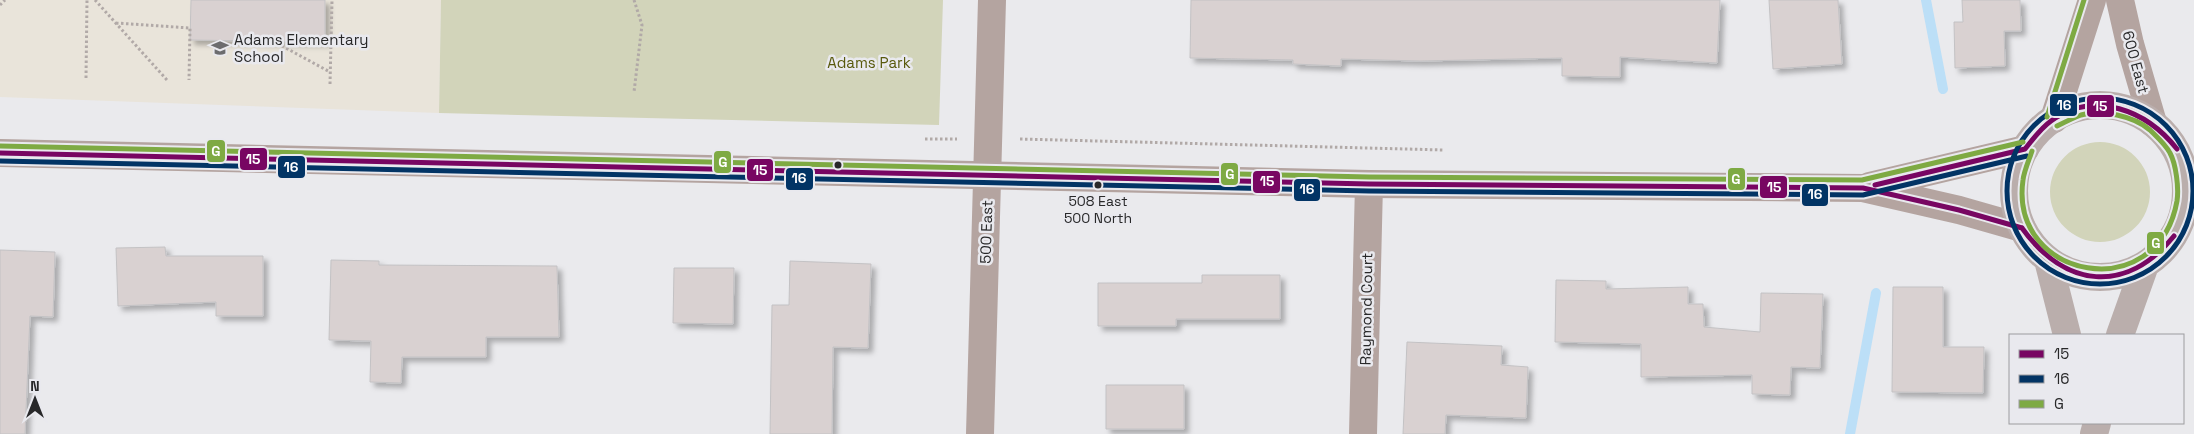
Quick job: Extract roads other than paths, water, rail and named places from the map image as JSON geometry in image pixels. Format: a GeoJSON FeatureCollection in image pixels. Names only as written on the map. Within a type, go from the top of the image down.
{"type":"FeatureCollection","features":[{"type":"Feature","properties":{"kind":"main road"},"geometry":{"type":"LineString","coordinates":[[2115,106],[2135,113],[2153,123],[2186,152],[2187,188],[2182,217],[2184,234],[2145,265],[2126,273],[2106,277],[2076,275],[2048,260],[2033,246],[2022,228],[2016,209],[2015,178],[2025,149],[2038,132],[2054,119],[2081,108],[2115,106]]}},
{"type":"Feature","properties":{"kind":"main road"},"geometry":{"type":"LineString","coordinates":[[2048,260],[2067,334]]}},
{"type":"Feature","properties":{"kind":"main road"},"geometry":{"type":"LineString","coordinates":[[2120,334],[2145,265]]}},
{"type":"Feature","properties":{"kind":"street","name":"500 East"},"geometry":{"type":"LineString","coordinates":[[980,434],[992,0]]}},
{"type":"Feature","properties":{"kind":"street"},"geometry":{"type":"LineString","coordinates":[[2054,119],[2092,0]]}},
{"type":"Feature","properties":{"kind":"street","name":"600 East"},"geometry":{"type":"LineString","coordinates":[[2120,0],[2130,44],[2153,123]]}},
{"type":"Feature","properties":{"kind":"street"},"geometry":{"type":"LineString","coordinates":[[1863,188],[2025,149]]}},
{"type":"Feature","properties":{"kind":"street"},"geometry":{"type":"LineString","coordinates":[[0,153],[1369,184],[1863,188],[1958,210],[2022,228]]}},
{"type":"Feature","properties":{"kind":"street","name":"Raymond Court"},"geometry":{"type":"LineString","coordinates":[[1363,434],[1369,184]]}},
{"type":"Feature","properties":{"kind":"waterway"},"geometry":{"type":"LineString","coordinates":[[1926,0],[1943,89]]}},
{"type":"Feature","properties":{"kind":"waterway"},"geometry":{"type":"LineString","coordinates":[[1850,434],[1876,293]]}},
{"type":"Feature","properties":{"kind":"place","name":"Adams Elementary School"},"geometry":{"type":"Point","coordinates":[220,48]}},
{"type":"Feature","properties":{"kind":"place","name":"508 East 500 North"},"geometry":{"type":"Point","coordinates":[1098,185]}},
{"type":"Feature","properties":{"kind":"park label","name":"Adams Park"},"geometry":{"type":"Point","coordinates":[869,62]}}]}
